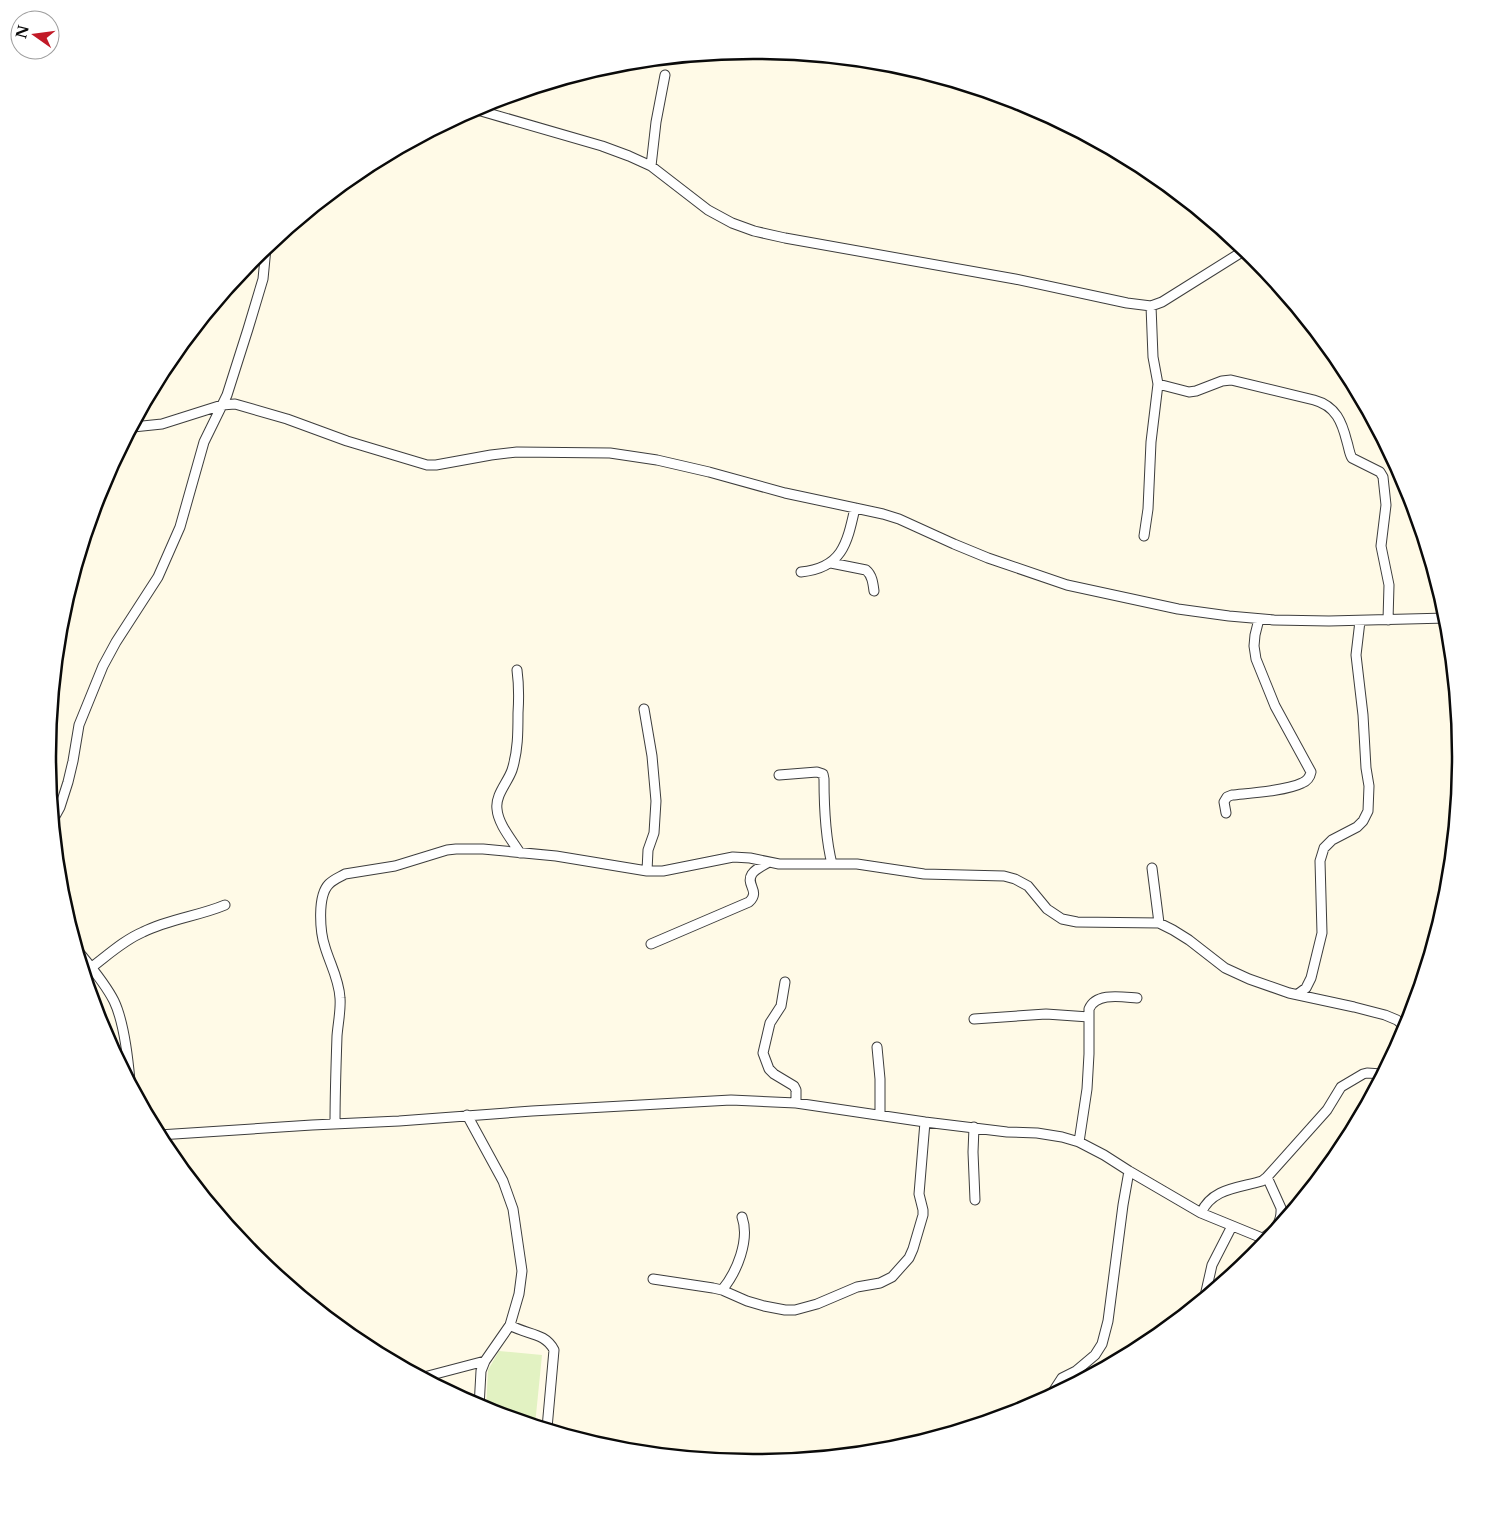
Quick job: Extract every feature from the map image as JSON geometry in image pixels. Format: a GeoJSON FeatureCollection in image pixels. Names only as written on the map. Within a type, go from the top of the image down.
{"type":"FeatureCollection","features":[{"type":"Feature","properties":{"kind":"street"},"geometry":{"type":"LineString","coordinates":[[651,166],[656,122],[665,75]]}},
{"type":"Feature","properties":{"kind":"street"},"geometry":{"type":"LineString","coordinates":[[486,112],[602,146],[629,156],[651,166],[708,210],[732,223],[754,231],[784,238],[1016,279],[1097,297],[1152,306],[1169,299],[1238,255]]}},
{"type":"Feature","properties":{"kind":"street"},"geometry":{"type":"LineString","coordinates":[[59,809],[68,782],[83,712],[103,666],[116,642],[158,577],[180,528],[204,442],[233,379],[263,279],[265,259]]}},
{"type":"Feature","properties":{"kind":"street"},"geometry":{"type":"LineString","coordinates":[[1144,536],[1148,509],[1151,442],[1158,384],[1153,357],[1152,306]]}},
{"type":"Feature","properties":{"kind":"street"},"geometry":{"type":"LineString","coordinates":[[1158,384],[1189,392],[1222,381],[1231,380],[1323,402],[1331,407],[1342,426],[1352,458],[1380,472],[1383,477],[1386,505],[1381,546],[1389,585],[1388,620]]}},
{"type":"Feature","properties":{"kind":"street"},"geometry":{"type":"LineString","coordinates":[[140,426],[162,424],[222,405],[235,404],[346,441],[427,465],[517,452],[610,453],[657,460],[785,493],[883,514],[899,519],[988,558],[1067,585],[1178,609],[1259,619],[1311,621],[1438,618]]}},
{"type":"Feature","properties":{"kind":"street"},"geometry":{"type":"LineString","coordinates":[[801,572],[823,568],[840,554],[851,527],[855,508]]}},
{"type":"Feature","properties":{"kind":"street"},"geometry":{"type":"LineString","coordinates":[[831,563],[866,570],[871,577],[874,591]]}},
{"type":"Feature","properties":{"kind":"street"},"geometry":{"type":"LineString","coordinates":[[1226,813],[1224,802],[1227,797],[1302,784],[1310,776],[1311,772],[1275,706],[1256,659],[1254,646],[1259,619]]}},
{"type":"Feature","properties":{"kind":"street"},"geometry":{"type":"LineString","coordinates":[[1298,994],[1306,988],[1311,978],[1322,933],[1320,861],[1324,848],[1332,840],[1357,827],[1363,821],[1368,811],[1369,786],[1356,655],[1360,620]]}},
{"type":"Feature","properties":{"kind":"street"},"geometry":{"type":"LineString","coordinates":[[517,670],[519,688],[518,739],[512,771],[496,804],[500,821],[520,853]]}},
{"type":"Feature","properties":{"kind":"street"},"geometry":{"type":"LineString","coordinates":[[644,709],[652,756],[656,801],[654,833],[648,850],[647,872]]}},
{"type":"Feature","properties":{"kind":"street"},"geometry":{"type":"LineString","coordinates":[[779,775],[817,772],[822,774],[824,779],[828,847],[832,864]]}},
{"type":"Feature","properties":{"kind":"street"},"geometry":{"type":"LineString","coordinates":[[335,1124],[340,997],[335,971],[324,946],[321,930],[322,904],[326,888],[329,883],[346,874],[395,866],[447,850],[483,850],[556,856],[647,872],[663,871],[732,857],[750,858],[779,864],[857,864],[924,874],[1004,876],[1016,879],[1028,886],[1047,910],[1062,919],[1077,922],[1160,923],[1174,930],[1224,968],[1236,974],[1278,990],[1385,1015],[1400,1022]]}},
{"type":"Feature","properties":{"kind":"street"},"geometry":{"type":"LineString","coordinates":[[651,944],[749,902],[753,899],[754,895],[750,882],[752,873],[769,862]]}},
{"type":"Feature","properties":{"kind":"street"},"geometry":{"type":"LineString","coordinates":[[1152,868],[1160,923]]}},
{"type":"Feature","properties":{"kind":"street"},"geometry":{"type":"LineString","coordinates":[[92,967],[143,932],[225,905]]}},
{"type":"Feature","properties":{"kind":"street"},"geometry":{"type":"LineString","coordinates":[[87,962],[111,996],[116,1007],[126,1046],[128,1065]]}},
{"type":"Feature","properties":{"kind":"street"},"geometry":{"type":"LineString","coordinates":[[785,982],[781,1006],[770,1023],[763,1054],[774,1074],[794,1086],[796,1090],[796,1103]]}},
{"type":"Feature","properties":{"kind":"street"},"geometry":{"type":"LineString","coordinates":[[1079,1142],[1087,1089],[1089,1009],[1097,999],[1137,998]]}},
{"type":"Feature","properties":{"kind":"street"},"geometry":{"type":"LineString","coordinates":[[974,1019],[1046,1014],[1089,1017]]}},
{"type":"Feature","properties":{"kind":"street"},"geometry":{"type":"LineString","coordinates":[[876,1047],[880,1079],[880,1115]]}},
{"type":"Feature","properties":{"kind":"street"},"geometry":{"type":"LineString","coordinates":[[1201,1213],[1207,1202],[1215,1196],[1268,1177],[1327,1110],[1341,1087],[1363,1074],[1375,1074]]}},
{"type":"Feature","properties":{"kind":"street"},"geometry":{"type":"LineString","coordinates":[[168,1134],[731,1100],[796,1103],[925,1122],[1062,1137],[1079,1142],[1104,1155],[1201,1213],[1260,1237]]}},
{"type":"Feature","properties":{"kind":"street"},"geometry":{"type":"LineString","coordinates":[[467,1115],[503,1181],[516,1218],[522,1271],[519,1294],[510,1325],[485,1361],[480,1378],[479,1398]]}},
{"type":"Feature","properties":{"kind":"street"},"geometry":{"type":"LineString","coordinates":[[654,1279],[722,1290],[764,1306],[796,1310],[817,1304],[857,1287],[880,1283],[892,1277],[909,1258],[916,1242],[923,1215],[919,1194],[925,1122]]}},
{"type":"Feature","properties":{"kind":"street"},"geometry":{"type":"LineString","coordinates":[[974,1127],[975,1200]]}},
{"type":"Feature","properties":{"kind":"street"},"geometry":{"type":"LineString","coordinates":[[1057,1385],[1062,1378],[1076,1371],[1094,1355],[1104,1338],[1129,1171]]}},
{"type":"Feature","properties":{"kind":"street"},"geometry":{"type":"LineString","coordinates":[[1268,1177],[1280,1208],[1280,1215]]}},
{"type":"Feature","properties":{"kind":"street"},"geometry":{"type":"LineString","coordinates":[[722,1290],[732,1275],[743,1245],[745,1227],[742,1217]]}},
{"type":"Feature","properties":{"kind":"street"},"geometry":{"type":"LineString","coordinates":[[1207,1287],[1212,1265],[1232,1226]]}},
{"type":"Feature","properties":{"kind":"street"},"geometry":{"type":"LineString","coordinates":[[510,1325],[519,1330],[542,1337],[550,1342],[554,1350],[548,1422]]}},
{"type":"Feature","properties":{"kind":"street"},"geometry":{"type":"LineString","coordinates":[[432,1375],[485,1361]]}},
{"type":"Feature","properties":{"kind":"green space"},"geometry":{"type":"Polygon","coordinates":[[[499,1351],[542,1355],[536,1419],[486,1401],[488,1370],[499,1351]]]}}]}
